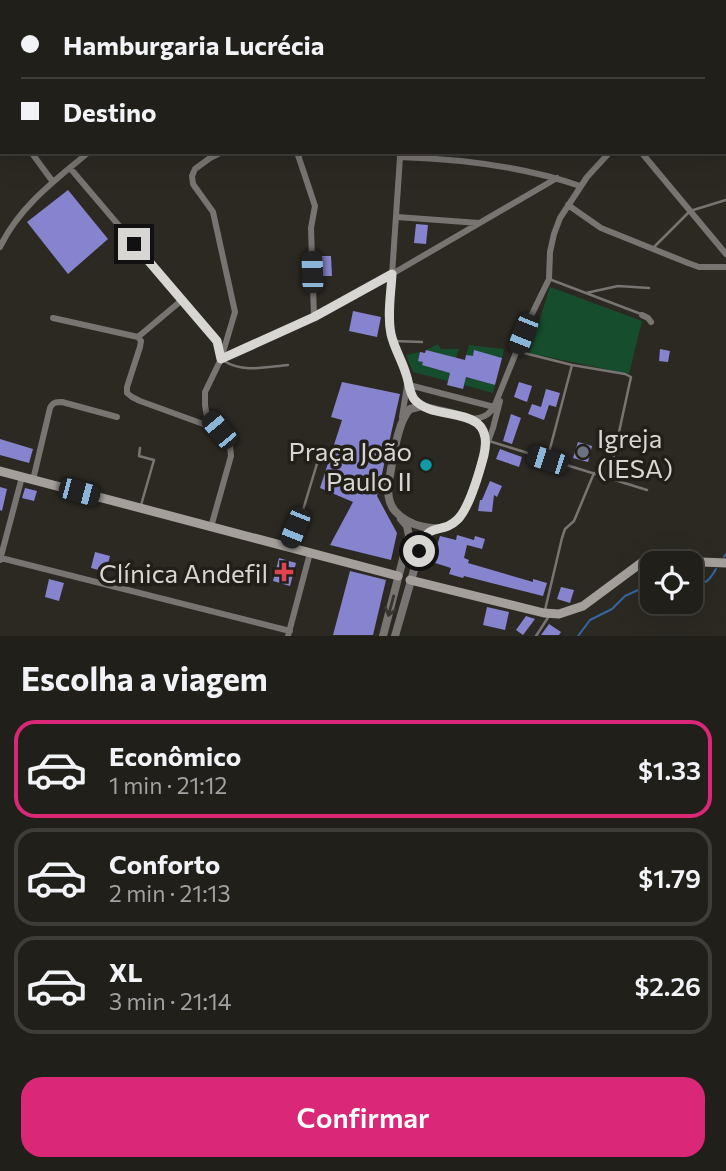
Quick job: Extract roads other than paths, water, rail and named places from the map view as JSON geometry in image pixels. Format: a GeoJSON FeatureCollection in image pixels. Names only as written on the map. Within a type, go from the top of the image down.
{"type":"FeatureCollection","features":[{"type":"Feature","properties":{"kind":"main road"},"geometry":{"type":"LineString","coordinates":[[0,471],[398,576]]}},
{"type":"Feature","properties":{"kind":"main road"},"geometry":{"type":"LineString","coordinates":[[410,580],[559,614],[583,606],[641,563],[654,560],[726,563]]}},
{"type":"Feature","properties":{"kind":"street"},"geometry":{"type":"LineString","coordinates":[[32,154],[53,182]]}},
{"type":"Feature","properties":{"kind":"street"},"geometry":{"type":"LineString","coordinates":[[0,247],[24,211],[87,154]]}},
{"type":"Feature","properties":{"kind":"street"},"geometry":{"type":"LineString","coordinates":[[211,527],[231,456],[230,446],[207,416],[205,392],[221,359],[235,312],[213,212],[193,184],[192,176],[195,169],[218,154]]}},
{"type":"Feature","properties":{"kind":"street"},"geometry":{"type":"LineString","coordinates":[[298,154],[314,206],[311,228],[314,317]]}},
{"type":"Feature","properties":{"kind":"street"},"geometry":{"type":"LineString","coordinates":[[402,419],[410,409],[422,406],[472,419],[488,415],[501,392],[530,317],[549,279],[554,234],[560,218],[580,186],[608,154]]}},
{"type":"Feature","properties":{"kind":"street"},"geometry":{"type":"LineString","coordinates":[[643,154],[726,254]]}},
{"type":"Feature","properties":{"kind":"street"},"geometry":{"type":"LineString","coordinates":[[422,406],[411,395],[393,341],[389,319],[400,155],[499,165],[580,186]]}},
{"type":"Feature","properties":{"kind":"street"},"geometry":{"type":"LineString","coordinates":[[70,168],[217,341],[221,359]]}},
{"type":"Feature","properties":{"kind":"street"},"geometry":{"type":"LineString","coordinates":[[221,359],[314,317],[557,178]]}},
{"type":"Feature","properties":{"kind":"street"},"geometry":{"type":"LineString","coordinates":[[568,205],[600,228],[699,267],[726,267]]}},
{"type":"Feature","properties":{"kind":"street"},"geometry":{"type":"LineString","coordinates":[[397,217],[482,223]]}},
{"type":"Feature","properties":{"kind":"street"},"geometry":{"type":"LineString","coordinates":[[138,337],[182,300]]}},
{"type":"Feature","properties":{"kind":"street"},"geometry":{"type":"LineString","coordinates":[[642,315],[648,317],[651,322]]}},
{"type":"Feature","properties":{"kind":"street"},"geometry":{"type":"LineString","coordinates":[[53,318],[138,337],[141,341],[140,347],[127,393],[140,401],[219,430]]}},
{"type":"Feature","properties":{"kind":"street"},"geometry":{"type":"LineString","coordinates":[[409,383],[494,407]]}},
{"type":"Feature","properties":{"kind":"street"},"geometry":{"type":"LineString","coordinates":[[383,635],[410,531],[389,501],[388,485],[409,383]]}},
{"type":"Feature","properties":{"kind":"street"},"geometry":{"type":"LineString","coordinates":[[395,635],[425,535],[454,523],[463,513],[499,408],[501,392]]}},
{"type":"Feature","properties":{"kind":"street"},"geometry":{"type":"LineString","coordinates":[[33,480],[53,404],[62,402],[117,417]]}},
{"type":"Feature","properties":{"kind":"street"},"geometry":{"type":"LineString","coordinates":[[472,419],[485,435],[484,452]]}},
{"type":"Feature","properties":{"kind":"street"},"geometry":{"type":"LineString","coordinates":[[22,477],[0,560],[289,633],[310,553]]}},
{"type":"Feature","properties":{"kind":"street"},"geometry":{"type":"LineString","coordinates":[[395,511],[419,525],[431,528],[448,526]]}},
{"type":"Feature","properties":{"kind":"street"},"geometry":{"type":"LineString","coordinates":[[398,576],[405,573],[410,576],[410,580]]}},
{"type":"Feature","properties":{"kind":"lane"},"geometry":{"type":"LineString","coordinates":[[653,248],[690,211],[726,200]]}},
{"type":"Feature","properties":{"kind":"lane"},"geometry":{"type":"LineString","coordinates":[[549,279],[642,315]]}},
{"type":"Feature","properties":{"kind":"lane"},"geometry":{"type":"LineString","coordinates":[[584,293],[618,286],[649,288]]}},
{"type":"Feature","properties":{"kind":"lane"},"geometry":{"type":"LineString","coordinates":[[393,341],[422,342]]}},
{"type":"Feature","properties":{"kind":"lane"},"geometry":{"type":"LineString","coordinates":[[516,351],[631,377],[609,478]]}},
{"type":"Feature","properties":{"kind":"lane"},"geometry":{"type":"LineString","coordinates":[[221,359],[239,368],[288,365]]}},
{"type":"Feature","properties":{"kind":"lane"},"geometry":{"type":"LineString","coordinates":[[547,460],[572,365]]}},
{"type":"Feature","properties":{"kind":"lane"},"geometry":{"type":"LineString","coordinates":[[488,441],[647,490]]}},
{"type":"Feature","properties":{"kind":"lane"},"geometry":{"type":"LineString","coordinates":[[140,448],[139,456],[154,460],[140,508]]}},
{"type":"Feature","properties":{"kind":"lane"},"geometry":{"type":"LineString","coordinates":[[287,547],[303,510],[319,457]]}},
{"type":"Feature","properties":{"kind":"lane"},"geometry":{"type":"LineString","coordinates":[[536,635],[547,613],[565,529],[572,524],[594,473]]}},
{"type":"Feature","properties":{"kind":"waterway"},"geometry":{"type":"LineString","coordinates":[[703,582],[716,569]]}},
{"type":"Feature","properties":{"kind":"waterway"},"geometry":{"type":"LineString","coordinates":[[578,636],[590,620],[612,609],[625,596],[640,588]]}},
{"type":"Feature","properties":{"kind":"place","name":"Igreja (IESA)"},"geometry":{"type":"Point","coordinates":[583,452]}},
{"type":"Feature","properties":{"kind":"place","name":"Praça João Paulo II"},"geometry":{"type":"Point","coordinates":[426,465]}},
{"type":"Feature","properties":{"kind":"place","name":"Clínica Andefil"},"geometry":{"type":"Point","coordinates":[284,572]}}]}
